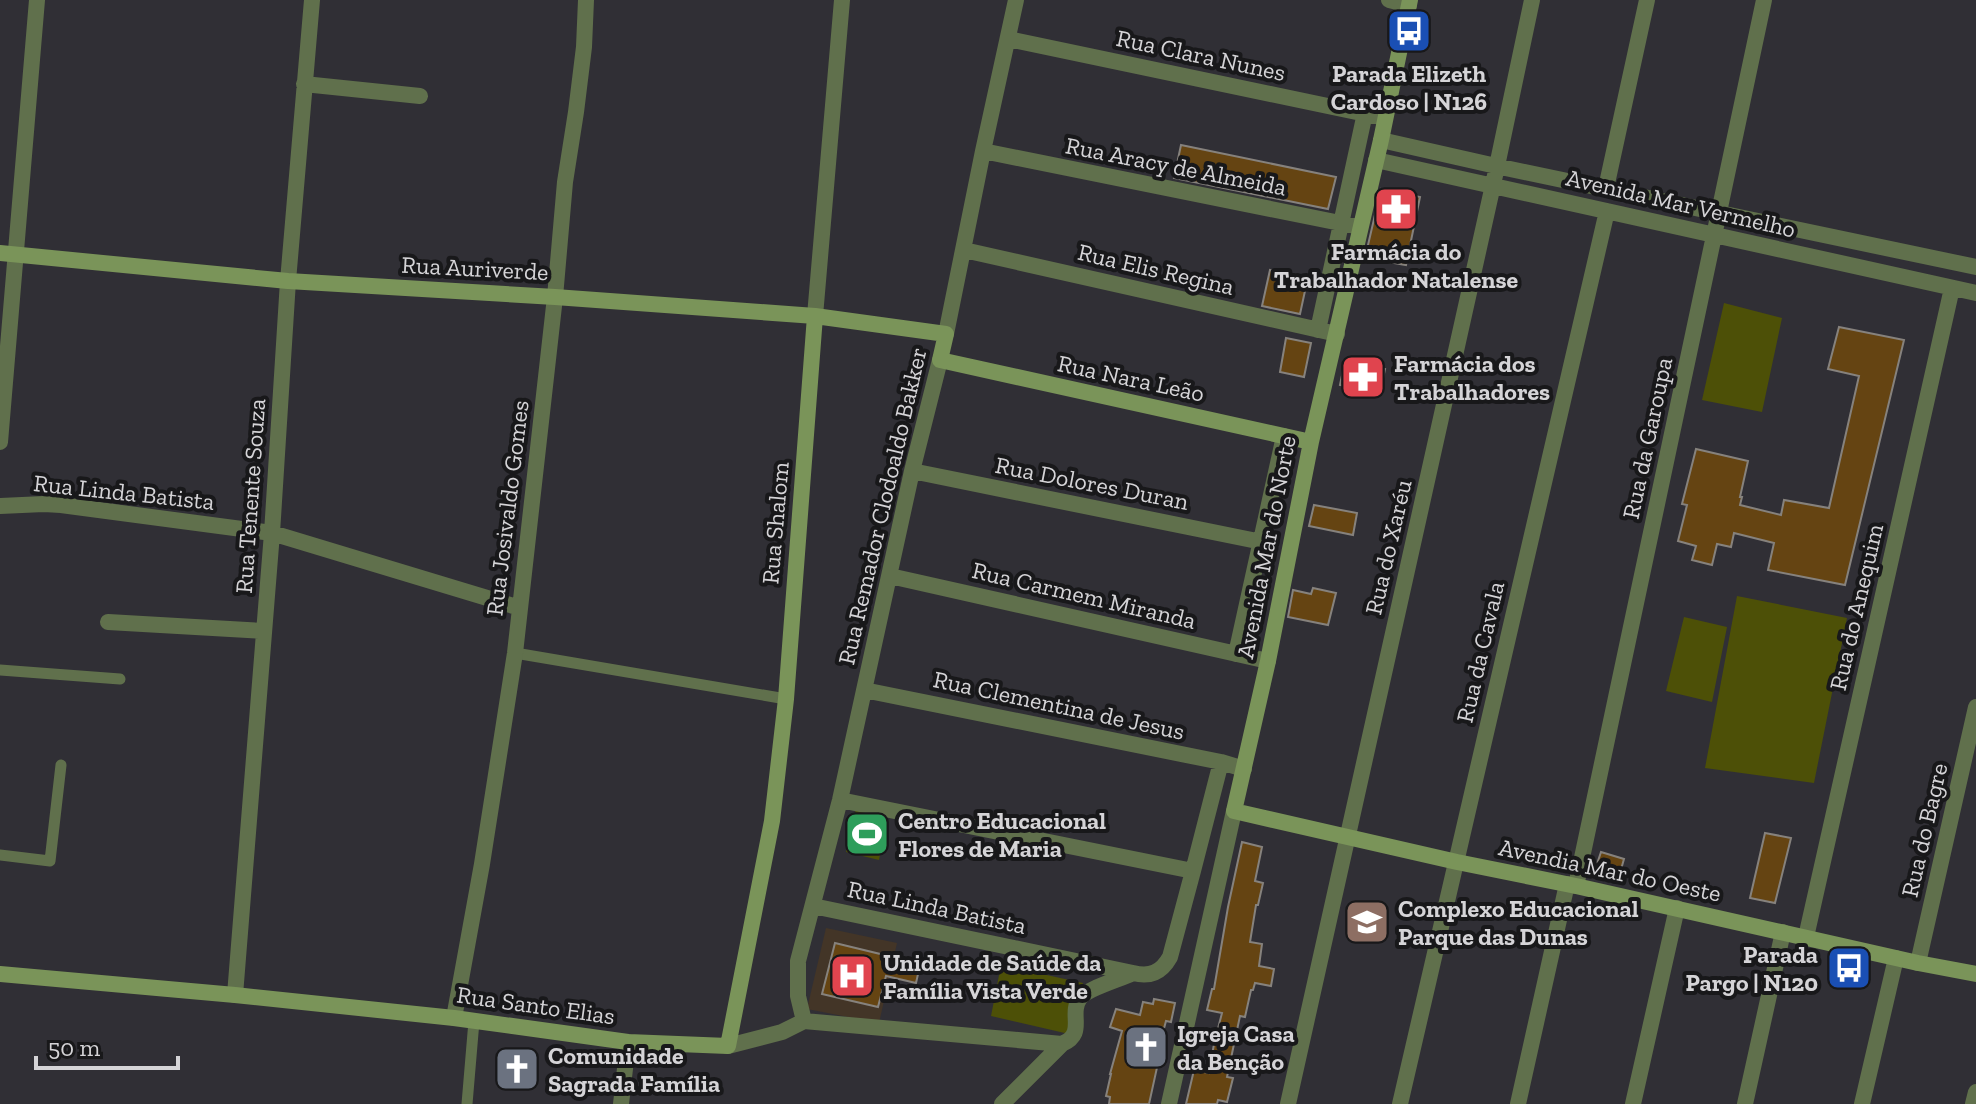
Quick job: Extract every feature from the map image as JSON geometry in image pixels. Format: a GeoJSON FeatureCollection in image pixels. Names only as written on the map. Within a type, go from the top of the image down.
{"type":"FeatureCollection","features":[{"type":"Feature","properties":{"kind":"street"},"geometry":{"type":"LineString","coordinates":[[0,442],[8,254],[37,0]]}},
{"type":"Feature","properties":{"kind":"street","name":"Rua Tenente Souza"},"geometry":{"type":"LineString","coordinates":[[235,995],[312,0]]}},
{"type":"Feature","properties":{"kind":"street","name":"Rua Josivaldo Gomes"},"geometry":{"type":"LineString","coordinates":[[454,1018],[515,653],[565,182],[584,47],[586,0]]}},
{"type":"Feature","properties":{"kind":"street","name":"Rua Shalom"},"geometry":{"type":"LineString","coordinates":[[728,1046],[772,821],[786,699],[842,0]]}},
{"type":"Feature","properties":{"kind":"street","name":"Rua Remador Clodoaldo Bakker"},"geometry":{"type":"LineString","coordinates":[[804,1021],[798,996],[798,970],[946,334],[1016,0]]}},
{"type":"Feature","properties":{"kind":"street"},"geometry":{"type":"LineString","coordinates":[[1389,0],[1409,2]]}},
{"type":"Feature","properties":{"kind":"street","name":"Rua do Xaréu"},"geometry":{"type":"LineString","coordinates":[[1288,1104],[1532,0]]}},
{"type":"Feature","properties":{"kind":"street"},"geometry":{"type":"LineString","coordinates":[[1606,188],[1647,0]]}},
{"type":"Feature","properties":{"kind":"street","name":"Rua da Garoupa"},"geometry":{"type":"LineString","coordinates":[[1518,1104],[1572,885],[1716,235],[1764,0]]}},
{"type":"Feature","properties":{"kind":"street","name":"Avenida Mar do Norte"},"geometry":{"type":"LineString","coordinates":[[1169,1104],[1268,661],[1311,442],[1381,140],[1409,2]]}},
{"type":"Feature","properties":{"kind":"street","name":"Rua Clara Nunes"},"geometry":{"type":"LineString","coordinates":[[1008,39],[1385,118]]}},
{"type":"Feature","properties":{"kind":"street"},"geometry":{"type":"LineString","coordinates":[[304,84],[420,96]]}},
{"type":"Feature","properties":{"kind":"street"},"geometry":{"type":"LineString","coordinates":[[1318,330],[1365,113]]}},
{"type":"Feature","properties":{"kind":"street","name":"Avenida Mar Vermelho"},"geometry":{"type":"LineString","coordinates":[[1381,140],[1976,267]]}},
{"type":"Feature","properties":{"kind":"street","name":"Rua Aracy de Almeida"},"geometry":{"type":"LineString","coordinates":[[983,151],[1360,227]]}},
{"type":"Feature","properties":{"kind":"street","name":"Avenida Mar Vermelho"},"geometry":{"type":"LineString","coordinates":[[1376,160],[1976,293]]}},
{"type":"Feature","properties":{"kind":"street","name":"Rua da Cavala"},"geometry":{"type":"LineString","coordinates":[[1400,1104],[1607,211]]}},
{"type":"Feature","properties":{"kind":"street","name":"Rua Elis Regina"},"geometry":{"type":"LineString","coordinates":[[964,250],[1337,334]]}},
{"type":"Feature","properties":{"kind":"street","name":"Rua Auriverde"},"geometry":{"type":"LineString","coordinates":[[8,254],[288,281],[815,316],[946,334]]}},
{"type":"Feature","properties":{"kind":"street","name":"Rua do Anequim"},"geometry":{"type":"LineString","coordinates":[[1806,937],[1952,288]]}},
{"type":"Feature","properties":{"kind":"street","name":"Rua Nara Leão"},"geometry":{"type":"LineString","coordinates":[[940,360],[1311,442]]}},
{"type":"Feature","properties":{"kind":"street"},"geometry":{"type":"LineString","coordinates":[[1236,654],[1284,436]]}},
{"type":"Feature","properties":{"kind":"street","name":"Rua Dolores Duran"},"geometry":{"type":"LineString","coordinates":[[912,471],[1262,542]]}},
{"type":"Feature","properties":{"kind":"street","name":"Rua Linda Batista"},"geometry":{"type":"LineString","coordinates":[[0,506],[61,505],[272,533],[520,608]]}},
{"type":"Feature","properties":{"kind":"street","name":"Rua Carmem Miranda"},"geometry":{"type":"LineString","coordinates":[[890,576],[1268,661]]}},
{"type":"Feature","properties":{"kind":"street"},"geometry":{"type":"LineString","coordinates":[[108,622],[264,631]]}},
{"type":"Feature","properties":{"kind":"street","name":"Rua Clementina de Jesus"},"geometry":{"type":"LineString","coordinates":[[864,690],[1244,769]]}},
{"type":"Feature","properties":{"kind":"street","name":"Rua do Bagre"},"geometry":{"type":"LineString","coordinates":[[1918,963],[1976,707]]}},
{"type":"Feature","properties":{"kind":"street"},"geometry":{"type":"LineString","coordinates":[[1002,1104],[1062,1044],[1071,1040],[1075,1032],[1076,1009],[1084,994],[1139,974],[1156,973],[1165,965],[1170,957],[1221,762]]}},
{"type":"Feature","properties":{"kind":"street"},"geometry":{"type":"LineString","coordinates":[[840,800],[1193,871]]}},
{"type":"Feature","properties":{"kind":"street","name":"Avendia Mar do Oeste"},"geometry":{"type":"LineString","coordinates":[[1234,811],[1976,974]]}},
{"type":"Feature","properties":{"kind":"street","name":"Rua Linda Batista"},"geometry":{"type":"LineString","coordinates":[[813,906],[1139,974]]}},
{"type":"Feature","properties":{"kind":"street"},"geometry":{"type":"LineString","coordinates":[[1633,1104],[1677,908]]}},
{"type":"Feature","properties":{"kind":"street"},"geometry":{"type":"LineString","coordinates":[[1745,1104],[1783,932]]}},
{"type":"Feature","properties":{"kind":"street"},"geometry":{"type":"LineString","coordinates":[[1862,1104],[1896,958]]}},
{"type":"Feature","properties":{"kind":"street","name":"Rua Santo Elias"},"geometry":{"type":"LineString","coordinates":[[0,974],[454,1018],[628,1042],[728,1046],[782,1032],[804,1021],[1062,1044]]}},
{"type":"Feature","properties":{"kind":"street"},"geometry":{"type":"LineString","coordinates":[[621,1104],[628,1042]]}},
{"type":"Feature","properties":{"kind":"street"},"geometry":{"type":"LineString","coordinates":[[1973,1104],[1976,1092]]}},
{"type":"Feature","properties":{"kind":"lane"},"geometry":{"type":"LineString","coordinates":[[515,653],[786,699]]}},
{"type":"Feature","properties":{"kind":"lane"},"geometry":{"type":"LineString","coordinates":[[0,670],[120,679]]}},
{"type":"Feature","properties":{"kind":"lane"},"geometry":{"type":"LineString","coordinates":[[0,855],[50,861],[61,765]]}},
{"type":"Feature","properties":{"kind":"lane"},"geometry":{"type":"LineString","coordinates":[[467,1104],[474,1021]]}},
{"type":"Feature","properties":{"kind":"shaded area"},"geometry":{"type":"Polygon","coordinates":[[[1724,303],[1782,318],[1762,412],[1702,400],[1724,303]]]}},
{"type":"Feature","properties":{"kind":"shaded area"},"geometry":{"type":"Polygon","coordinates":[[[1737,596],[1847,618],[1814,783],[1705,768],[1737,596]]]}},
{"type":"Feature","properties":{"kind":"shaded area"},"geometry":{"type":"Polygon","coordinates":[[[1684,617],[1727,627],[1712,702],[1666,691],[1684,617]]]}},
{"type":"Feature","properties":{"kind":"shaded area","name":"Centro Educacional Flores de Maria"},"geometry":{"type":"Polygon","coordinates":[[[856,809],[887,817],[879,860],[846,852],[856,809]]]}},
{"type":"Feature","properties":{"kind":"shaded area","name":"Unidade de Saúde da Família Vista Verde"},"geometry":{"type":"Polygon","coordinates":[[[826,928],[897,943],[879,1023],[807,1009],[826,928]]]}},
{"type":"Feature","properties":{"kind":"shaded area"},"geometry":{"type":"Polygon","coordinates":[[[1001,965],[1083,983],[1069,1034],[991,1016],[1001,965]]]}},
{"type":"Feature","properties":{"kind":"building"},"geometry":{"type":"Polygon","coordinates":[[[1181,145],[1336,177],[1328,209],[1174,178],[1181,145]]]}},
{"type":"Feature","properties":{"kind":"building"},"geometry":{"type":"Polygon","coordinates":[[[1381,189],[1420,197],[1406,265],[1365,258],[1381,189]]]}},
{"type":"Feature","properties":{"kind":"building"},"geometry":{"type":"Polygon","coordinates":[[[1270,270],[1308,277],[1300,314],[1262,306],[1270,270]]]}},
{"type":"Feature","properties":{"kind":"building"},"geometry":{"type":"Polygon","coordinates":[[[1839,327],[1904,340],[1845,585],[1768,570],[1774,543],[1734,533],[1731,547],[1717,544],[1712,565],[1692,560],[1696,546],[1678,541],[1687,505],[1682,504],[1696,449],[1748,461],[1740,505],[1781,515],[1784,500],[1829,508],[1859,376],[1828,369],[1839,327]]]}},
{"type":"Feature","properties":{"kind":"building"},"geometry":{"type":"Polygon","coordinates":[[[1286,338],[1311,343],[1304,377],[1280,372],[1286,338]]]}},
{"type":"Feature","properties":{"kind":"building","name":"Farmácia dos Trabalhadores"},"geometry":{"type":"Polygon","coordinates":[[[1345,361],[1385,369],[1380,393],[1340,385],[1345,361]]]}},
{"type":"Feature","properties":{"kind":"building"},"geometry":{"type":"Polygon","coordinates":[[[1314,505],[1357,513],[1353,535],[1309,526],[1314,505]]]}},
{"type":"Feature","properties":{"kind":"building"},"geometry":{"type":"Polygon","coordinates":[[[1313,588],[1336,593],[1328,625],[1288,617],[1293,590],[1311,594],[1313,588]]]}},
{"type":"Feature","properties":{"kind":"building"},"geometry":{"type":"Polygon","coordinates":[[[1765,833],[1791,838],[1775,903],[1750,898],[1765,833]]]}},
{"type":"Feature","properties":{"kind":"building"},"geometry":{"type":"Polygon","coordinates":[[[1242,842],[1262,847],[1255,881],[1263,883],[1250,942],[1262,944],[1259,966],[1274,969],[1271,986],[1255,983],[1245,1017],[1240,1016],[1227,1077],[1233,1078],[1227,1102],[1218,1100],[1217,1104],[1186,1104],[1194,1070],[1209,1073],[1222,1013],[1207,1010],[1214,989],[1242,842]]]}},
{"type":"Feature","properties":{"kind":"building"},"geometry":{"type":"Polygon","coordinates":[[[1601,852],[1624,859],[1618,880],[1594,873],[1601,852]]]}},
{"type":"Feature","properties":{"kind":"building"},"geometry":{"type":"Polygon","coordinates":[[[835,943],[921,961],[916,983],[886,976],[878,1007],[822,994],[835,943]]]}},
{"type":"Feature","properties":{"kind":"building"},"geometry":{"type":"Polygon","coordinates":[[[1154,999],[1175,1003],[1171,1022],[1166,1021],[1155,1062],[1158,1063],[1149,1104],[1109,1104],[1110,1097],[1106,1096],[1122,1031],[1110,1027],[1116,1009],[1140,1015],[1143,1002],[1153,1004],[1154,999]]]}},
{"type":"Feature","properties":{"kind":"place","name":"Parada Elizeth Cardoso | N126"},"geometry":{"type":"Point","coordinates":[1409,31]}},
{"type":"Feature","properties":{"kind":"place","name":"Farmácia do Trabalhador Natalense"},"geometry":{"type":"Point","coordinates":[1396,209]}},
{"type":"Feature","properties":{"kind":"place","name":"Farmácia dos Trabalhadores"},"geometry":{"type":"Point","coordinates":[1363,377]}},
{"type":"Feature","properties":{"kind":"place","name":"Centro Educacional Flores de Maria"},"geometry":{"type":"Point","coordinates":[867,834]}},
{"type":"Feature","properties":{"kind":"place","name":"Complexo Educacional Parque das Dunas"},"geometry":{"type":"Point","coordinates":[1367,922]}},
{"type":"Feature","properties":{"kind":"place","name":"Parada Pargo | N120"},"geometry":{"type":"Point","coordinates":[1849,968]}},
{"type":"Feature","properties":{"kind":"place","name":"Unidade de Saúde da Família Vista Verde"},"geometry":{"type":"Point","coordinates":[852,976]}},
{"type":"Feature","properties":{"kind":"place","name":"Igreja Casa da Benção"},"geometry":{"type":"Point","coordinates":[1146,1047]}},
{"type":"Feature","properties":{"kind":"place","name":"Comunidade Sagrada Família"},"geometry":{"type":"Point","coordinates":[517,1069]}}]}
